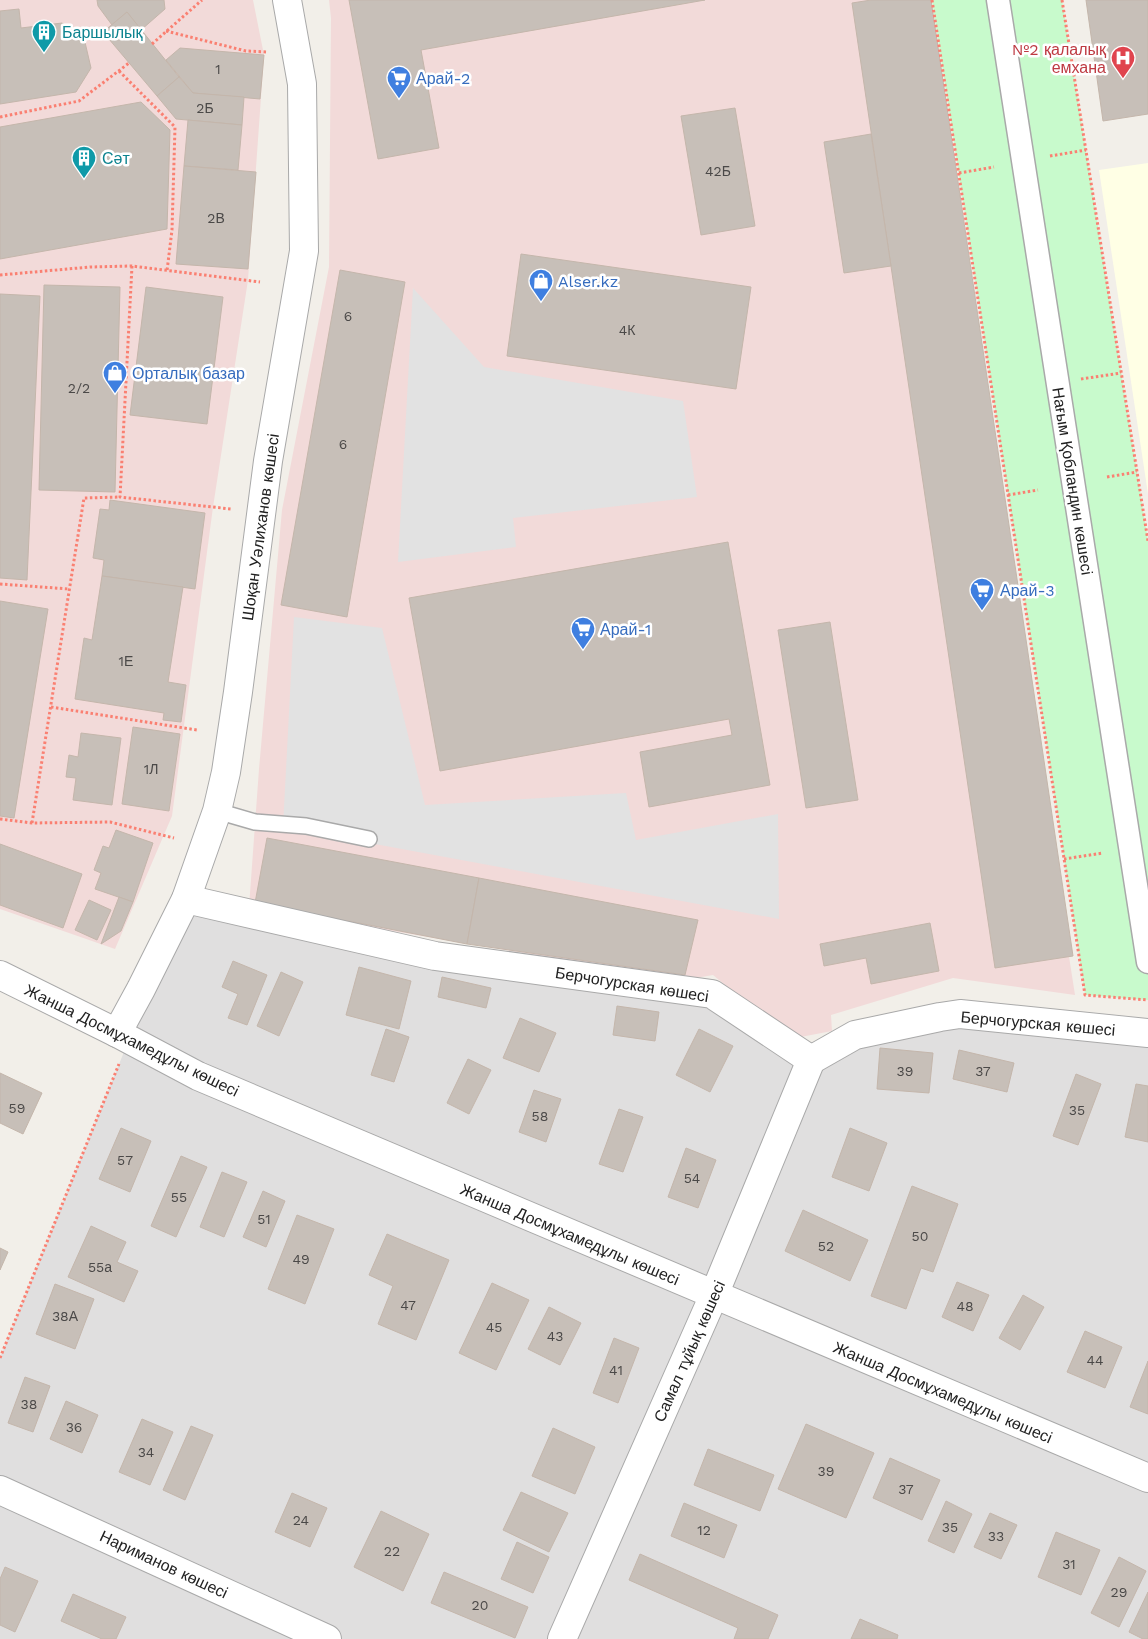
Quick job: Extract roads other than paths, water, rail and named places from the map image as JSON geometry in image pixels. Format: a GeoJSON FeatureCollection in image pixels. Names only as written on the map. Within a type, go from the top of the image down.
{"type":"FeatureCollection","features":[{"type":"Feature","properties":{"kind":"street","name":"Шоқан Уәлиханов көшесі"},"geometry":{"type":"LineString","coordinates":[[123,1037],[141,989],[186,899],[217,811],[226,772],[268,461],[304,251],[302,84],[287,0]]}},
{"type":"Feature","properties":{"kind":"street","name":"Нағым Қобландин көшесі"},"geometry":{"type":"LineString","coordinates":[[998,0],[1148,962]]}},
{"type":"Feature","properties":{"kind":"street","name":"Берчогурская көшесі"},"geometry":{"type":"LineString","coordinates":[[186,899],[435,956],[712,994],[811,1060],[856,1035],[960,1014],[1148,1033]]}},
{"type":"Feature","properties":{"kind":"street","name":"Жанша Досмұхамедұлы көшесі"},"geometry":{"type":"LineString","coordinates":[[0,974],[198,1076],[1148,1478]]}},
{"type":"Feature","properties":{"kind":"street","name":"Самал тұйық көшесі"},"geometry":{"type":"LineString","coordinates":[[562,1639],[714,1294],[811,1060]]}},
{"type":"Feature","properties":{"kind":"street","name":"Нариманов көшесі"},"geometry":{"type":"LineString","coordinates":[[0,1490],[327,1639]]}},
{"type":"Feature","properties":{"kind":"lane"},"geometry":{"type":"LineString","coordinates":[[217,811],[255,822],[306,826],[369,839]]}},
{"type":"Feature","properties":{"kind":"place","name":"Баршылық"},"geometry":{"type":"Point","coordinates":[44,53]}},
{"type":"Feature","properties":{"kind":"place","name":"№2 қалалық емхана"},"geometry":{"type":"Point","coordinates":[1123,79]}},
{"type":"Feature","properties":{"kind":"place","name":"Арай-2"},"geometry":{"type":"Point","coordinates":[399,99]}},
{"type":"Feature","properties":{"kind":"place","name":"Сәт"},"geometry":{"type":"Point","coordinates":[84,179]}},
{"type":"Feature","properties":{"kind":"place","name":"Alser.kz"},"geometry":{"type":"Point","coordinates":[541,302]}},
{"type":"Feature","properties":{"kind":"place","name":"Орталық базар"},"geometry":{"type":"Point","coordinates":[115,394]}},
{"type":"Feature","properties":{"kind":"place","name":"Арай-3"},"geometry":{"type":"Point","coordinates":[982,611]}},
{"type":"Feature","properties":{"kind":"place","name":"Арай-1"},"geometry":{"type":"Point","coordinates":[583,650]}}]}
